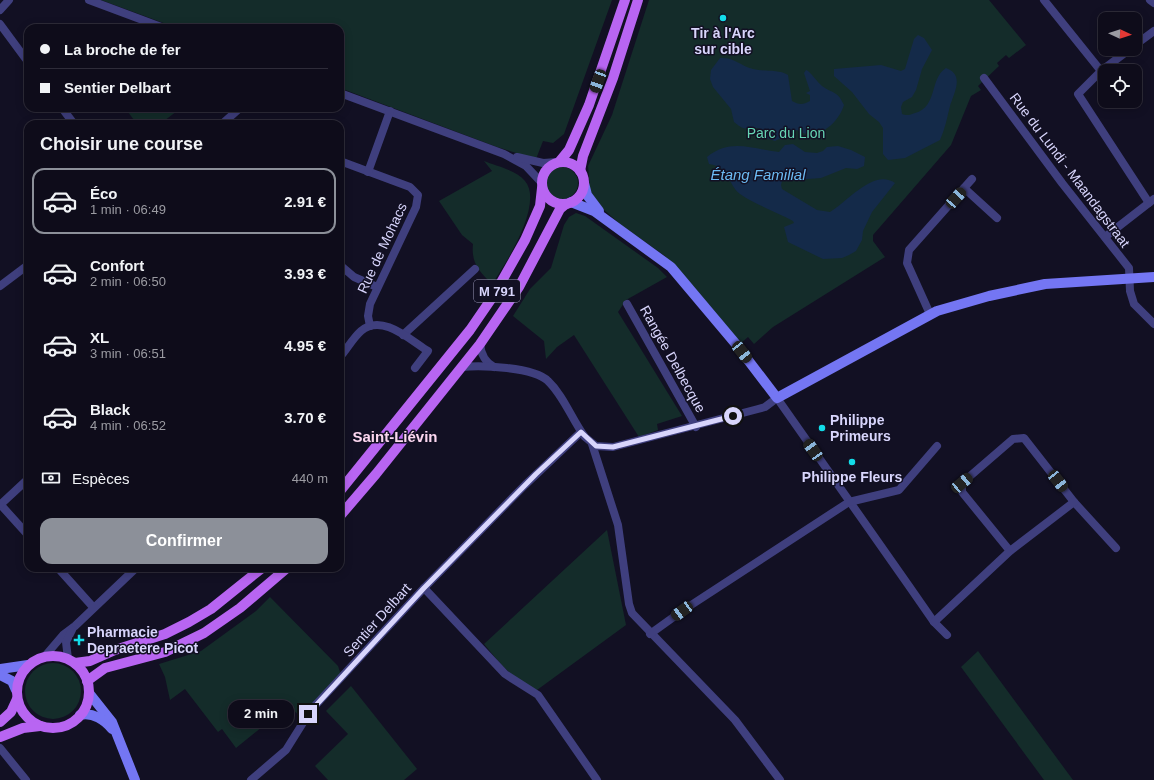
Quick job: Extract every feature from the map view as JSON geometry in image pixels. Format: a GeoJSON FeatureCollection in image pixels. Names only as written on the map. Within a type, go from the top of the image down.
{"type":"FeatureCollection","features":[{"type":"Feature","properties":{"kind":"main road"},"geometry":{"type":"LineString","coordinates":[[625,0],[589,105],[568,150],[559,162],[545,170],[541,185],[546,196],[557,204],[569,203],[580,194],[584,183],[580,170],[583,156],[611,84],[638,0]]}},
{"type":"Feature","properties":{"kind":"main road"},"geometry":{"type":"LineString","coordinates":[[559,162],[573,164],[580,170]]}},
{"type":"Feature","properties":{"kind":"main road","name":"M 791"},"geometry":{"type":"LineString","coordinates":[[344,487],[470,330],[494,296],[526,240],[540,206],[541,185]]}},
{"type":"Feature","properties":{"kind":"main road","name":"M 791"},"geometry":{"type":"LineString","coordinates":[[344,511],[381,468],[480,344],[519,287],[560,209],[569,203]]}},
{"type":"Feature","properties":{"kind":"main road"},"geometry":{"type":"LineString","coordinates":[[0,722],[11,712],[17,694],[19,678],[28,665],[45,656],[56,655],[72,661],[90,661],[182,626],[211,609],[257,572]]}},
{"type":"Feature","properties":{"kind":"main road"},"geometry":{"type":"LineString","coordinates":[[88,681],[105,668],[165,652],[204,633],[249,601],[282,572]]}},
{"type":"Feature","properties":{"kind":"main road"},"geometry":{"type":"LineString","coordinates":[[17,694],[26,716],[33,722],[52,728],[63,726],[80,715],[86,706],[89,692],[88,681],[83,671],[72,661]]}},
{"type":"Feature","properties":{"kind":"main road"},"geometry":{"type":"LineString","coordinates":[[0,737],[26,727],[43,726]]}},
{"type":"Feature","properties":{"kind":"street"},"geometry":{"type":"LineString","coordinates":[[0,10],[8,0]]}},
{"type":"Feature","properties":{"kind":"street"},"geometry":{"type":"LineString","coordinates":[[88,0],[153,24]]}},
{"type":"Feature","properties":{"kind":"street"},"geometry":{"type":"LineString","coordinates":[[1044,0],[1098,67]]}},
{"type":"Feature","properties":{"kind":"street"},"geometry":{"type":"LineString","coordinates":[[1150,0],[1154,3]]}},
{"type":"Feature","properties":{"kind":"street"},"geometry":{"type":"LineString","coordinates":[[0,24],[24,57]]}},
{"type":"Feature","properties":{"kind":"street"},"geometry":{"type":"LineString","coordinates":[[1142,40],[1154,31]]}},
{"type":"Feature","properties":{"kind":"street"},"geometry":{"type":"LineString","coordinates":[[1110,64],[1121,56]]}},
{"type":"Feature","properties":{"kind":"street"},"geometry":{"type":"LineString","coordinates":[[1098,74],[1078,94],[1151,201],[1105,237]]}},
{"type":"Feature","properties":{"kind":"street","name":"Rue du Lundi - Maandagstraat"},"geometry":{"type":"LineString","coordinates":[[984,78],[1062,184],[1129,268],[1130,291],[1134,304],[1154,324]]}},
{"type":"Feature","properties":{"kind":"street"},"geometry":{"type":"LineString","coordinates":[[344,94],[504,154],[538,162],[559,162]]}},
{"type":"Feature","properties":{"kind":"street"},"geometry":{"type":"LineString","coordinates":[[368,172],[390,111]]}},
{"type":"Feature","properties":{"kind":"street"},"geometry":{"type":"LineString","coordinates":[[226,120],[236,112]]}},
{"type":"Feature","properties":{"kind":"street"},"geometry":{"type":"LineString","coordinates":[[504,154],[526,166],[541,185]]}},
{"type":"Feature","properties":{"kind":"street","name":"Rue de Mohacs"},"geometry":{"type":"LineString","coordinates":[[344,163],[410,187],[416,192],[418,199],[416,207],[377,287],[369,311],[370,326]]}},
{"type":"Feature","properties":{"kind":"street"},"geometry":{"type":"LineString","coordinates":[[930,314],[907,263],[909,250],[972,179]]}},
{"type":"Feature","properties":{"kind":"street"},"geometry":{"type":"LineString","coordinates":[[584,183],[589,199],[610,222]]}},
{"type":"Feature","properties":{"kind":"street"},"geometry":{"type":"LineString","coordinates":[[964,188],[997,218]]}},
{"type":"Feature","properties":{"kind":"street"},"geometry":{"type":"LineString","coordinates":[[569,203],[588,207],[671,267],[735,343],[777,398],[934,622],[947,635]]}},
{"type":"Feature","properties":{"kind":"street"},"geometry":{"type":"LineString","coordinates":[[0,286],[24,268]]}},
{"type":"Feature","properties":{"kind":"street"},"geometry":{"type":"LineString","coordinates":[[344,268],[354,277],[377,287]]}},
{"type":"Feature","properties":{"kind":"street"},"geometry":{"type":"LineString","coordinates":[[403,335],[475,269]]}},
{"type":"Feature","properties":{"kind":"street"},"geometry":{"type":"LineString","coordinates":[[592,444],[601,447],[613,447],[696,427],[765,406],[930,314],[989,296],[1045,284],[1086,280],[1130,280],[1154,277]]}},
{"type":"Feature","properties":{"kind":"street","name":"Rangée Delbecque"},"geometry":{"type":"LineString","coordinates":[[627,304],[696,427]]}},
{"type":"Feature","properties":{"kind":"street"},"geometry":{"type":"LineString","coordinates":[[344,352],[358,334],[370,326],[387,326],[428,351],[416,368]]}},
{"type":"Feature","properties":{"kind":"street"},"geometry":{"type":"LineString","coordinates":[[480,344],[484,358],[488,363],[495,367]]}},
{"type":"Feature","properties":{"kind":"street"},"geometry":{"type":"LineString","coordinates":[[462,367],[495,367],[527,372],[544,377],[555,389],[581,432],[592,444],[618,525],[630,608],[634,616],[735,720],[780,780]]}},
{"type":"Feature","properties":{"kind":"street","name":"Sentier Delbart"},"geometry":{"type":"LineString","coordinates":[[251,780],[286,750],[311,710],[424,588],[536,474],[581,432]]}},
{"type":"Feature","properties":{"kind":"street"},"geometry":{"type":"LineString","coordinates":[[1010,551],[962,492],[962,483],[1013,439],[1024,438],[1074,502],[1116,548]]}},
{"type":"Feature","properties":{"kind":"street"},"geometry":{"type":"LineString","coordinates":[[650,634],[689,606],[849,502],[899,490],[937,446]]}},
{"type":"Feature","properties":{"kind":"street"},"geometry":{"type":"LineString","coordinates":[[24,483],[0,504],[24,531]]}},
{"type":"Feature","properties":{"kind":"street"},"geometry":{"type":"LineString","coordinates":[[934,622],[1010,551],[1074,502]]}},
{"type":"Feature","properties":{"kind":"street"},"geometry":{"type":"LineString","coordinates":[[62,572],[93,608]]}},
{"type":"Feature","properties":{"kind":"street"},"geometry":{"type":"LineString","coordinates":[[45,656],[62,635],[75,626],[132,572]]}},
{"type":"Feature","properties":{"kind":"street"},"geometry":{"type":"LineString","coordinates":[[424,588],[505,674],[538,696],[597,780]]}},
{"type":"Feature","properties":{"kind":"street"},"geometry":{"type":"LineString","coordinates":[[72,661],[66,642],[75,626]]}},
{"type":"Feature","properties":{"kind":"street"},"geometry":{"type":"LineString","coordinates":[[0,669],[28,665]]}},
{"type":"Feature","properties":{"kind":"street"},"geometry":{"type":"LineString","coordinates":[[0,675],[12,682],[17,694]]}},
{"type":"Feature","properties":{"kind":"street"},"geometry":{"type":"LineString","coordinates":[[89,692],[109,716],[135,780]]}},
{"type":"Feature","properties":{"kind":"street"},"geometry":{"type":"LineString","coordinates":[[80,715],[91,715],[105,721],[120,743]]}},
{"type":"Feature","properties":{"kind":"street"},"geometry":{"type":"LineString","coordinates":[[0,748],[26,780]]}},
{"type":"Feature","properties":{"kind":"green space"},"geometry":{"type":"Polygon","coordinates":[[[101,0],[612,0],[564,134],[553,143],[543,141],[536,159],[497,147],[344,90],[344,24],[166,24],[101,0]]]}},
{"type":"Feature","properties":{"kind":"green space","name":"Parc du Lion"},"geometry":{"type":"Polygon","coordinates":[[[649,0],[989,0],[1026,45],[1009,58],[1006,55],[997,63],[999,66],[978,86],[981,90],[971,96],[951,145],[873,235],[873,241],[885,257],[773,327],[754,344],[748,337],[741,343],[690,282],[665,256],[620,224],[596,203],[590,190],[588,166],[612,115],[649,0]]]}},
{"type":"Feature","properties":{"kind":"green space"},"geometry":{"type":"Polygon","coordinates":[[[128,112],[176,112],[165,120],[134,120],[128,112]]]}},
{"type":"Feature","properties":{"kind":"green space"},"geometry":{"type":"Polygon","coordinates":[[[484,161],[506,169],[521,177],[525,181],[530,191],[530,204],[527,218],[521,233],[506,263],[492,284],[483,275],[475,262],[473,256],[473,244],[462,235],[439,201],[492,171],[484,161]]]}},
{"type":"Feature","properties":{"kind":"green space"},"geometry":{"type":"Polygon","coordinates":[[[559,167],[565,167],[575,174],[578,183],[577,189],[571,196],[565,199],[559,199],[549,192],[546,186],[546,180],[553,170],[559,167]]]}},
{"type":"Feature","properties":{"kind":"green space"},"geometry":{"type":"Polygon","coordinates":[[[576,213],[585,216],[658,268],[667,277],[626,300],[618,312],[682,416],[657,424],[658,430],[639,437],[574,335],[557,347],[546,359],[544,341],[513,316],[530,289],[551,268],[564,225],[569,217],[576,213]]]}},
{"type":"Feature","properties":{"kind":"green space"},"geometry":{"type":"Polygon","coordinates":[[[607,530],[626,625],[537,690],[521,682],[495,658],[484,644],[607,530]]]}},
{"type":"Feature","properties":{"kind":"green space"},"geometry":{"type":"Polygon","coordinates":[[[270,597],[338,666],[341,675],[300,717],[289,705],[236,748],[222,729],[218,732],[185,689],[170,700],[165,677],[159,664],[201,651],[256,611],[270,597]]]}},
{"type":"Feature","properties":{"kind":"green space"},"geometry":{"type":"Polygon","coordinates":[[[978,651],[1073,780],[1044,780],[961,667],[978,651]]]}},
{"type":"Feature","properties":{"kind":"green space"},"geometry":{"type":"Polygon","coordinates":[[[53,663],[64,665],[73,671],[79,680],[81,691],[79,702],[73,711],[64,717],[53,719],[42,717],[33,711],[27,702],[25,691],[27,680],[33,671],[42,665],[53,663]]]}},
{"type":"Feature","properties":{"kind":"green space"},"geometry":{"type":"Polygon","coordinates":[[[351,686],[417,769],[404,780],[328,780],[315,766],[348,734],[326,711],[351,686]]]}},
{"type":"Feature","properties":{"kind":"water"},"geometry":{"type":"Polygon","coordinates":[[[918,35],[924,38],[932,50],[922,69],[916,90],[912,97],[903,102],[901,107],[902,114],[913,114],[922,110],[927,105],[937,79],[946,68],[952,71],[955,75],[957,80],[956,90],[940,140],[905,158],[888,160],[883,154],[883,128],[879,122],[869,114],[852,92],[834,76],[834,69],[881,65],[901,71],[905,69],[914,39],[918,35]]]}},
{"type":"Feature","properties":{"kind":"water","name":"Étang Familial"},"geometry":{"type":"Polygon","coordinates":[[[720,58],[733,60],[753,69],[780,72],[788,75],[792,101],[799,104],[810,101],[810,95],[806,93],[810,91],[804,73],[806,70],[818,83],[837,95],[844,105],[837,119],[832,125],[819,133],[804,133],[797,130],[775,141],[766,138],[759,129],[743,128],[734,122],[731,109],[713,87],[710,79],[711,70],[720,58]]]}},
{"type":"Feature","properties":{"kind":"water","name":"Étang Familial"},"geometry":{"type":"Polygon","coordinates":[[[793,144],[805,152],[817,153],[823,151],[827,147],[838,146],[851,150],[865,157],[864,166],[857,169],[846,168],[821,178],[782,181],[782,189],[817,210],[830,212],[861,188],[878,180],[887,180],[895,183],[872,212],[863,231],[862,240],[856,251],[849,255],[842,258],[823,259],[788,242],[784,227],[794,223],[793,221],[740,194],[733,186],[725,172],[716,166],[709,164],[707,157],[716,151],[733,146],[750,147],[779,152],[785,145],[793,144]]]}},
{"type":"Feature","properties":{"kind":"place","name":"Tir à l'Arc sur cible"},"geometry":{"type":"Point","coordinates":[723,18]}},
{"type":"Feature","properties":{"kind":"place","name":"Philippe Primeurs"},"geometry":{"type":"Point","coordinates":[822,428]}},
{"type":"Feature","properties":{"kind":"place","name":"Philippe Fleurs"},"geometry":{"type":"Point","coordinates":[852,462]}},
{"type":"Feature","properties":{"kind":"place","name":"Pharmacie Depraetere Picot"},"geometry":{"type":"Point","coordinates":[79,640]}},
{"type":"Feature","properties":{"kind":"district","name":"Saint-Liévin"},"geometry":{"type":"Point","coordinates":[395,437]}},
{"type":"Feature","properties":{"kind":"route"},"geometry":{"type":"LineString","coordinates":[[308,714],[424,588],[558,452],[581,432],[588,441],[596,446],[613,447],[696,427],[733,416]]}}]}
